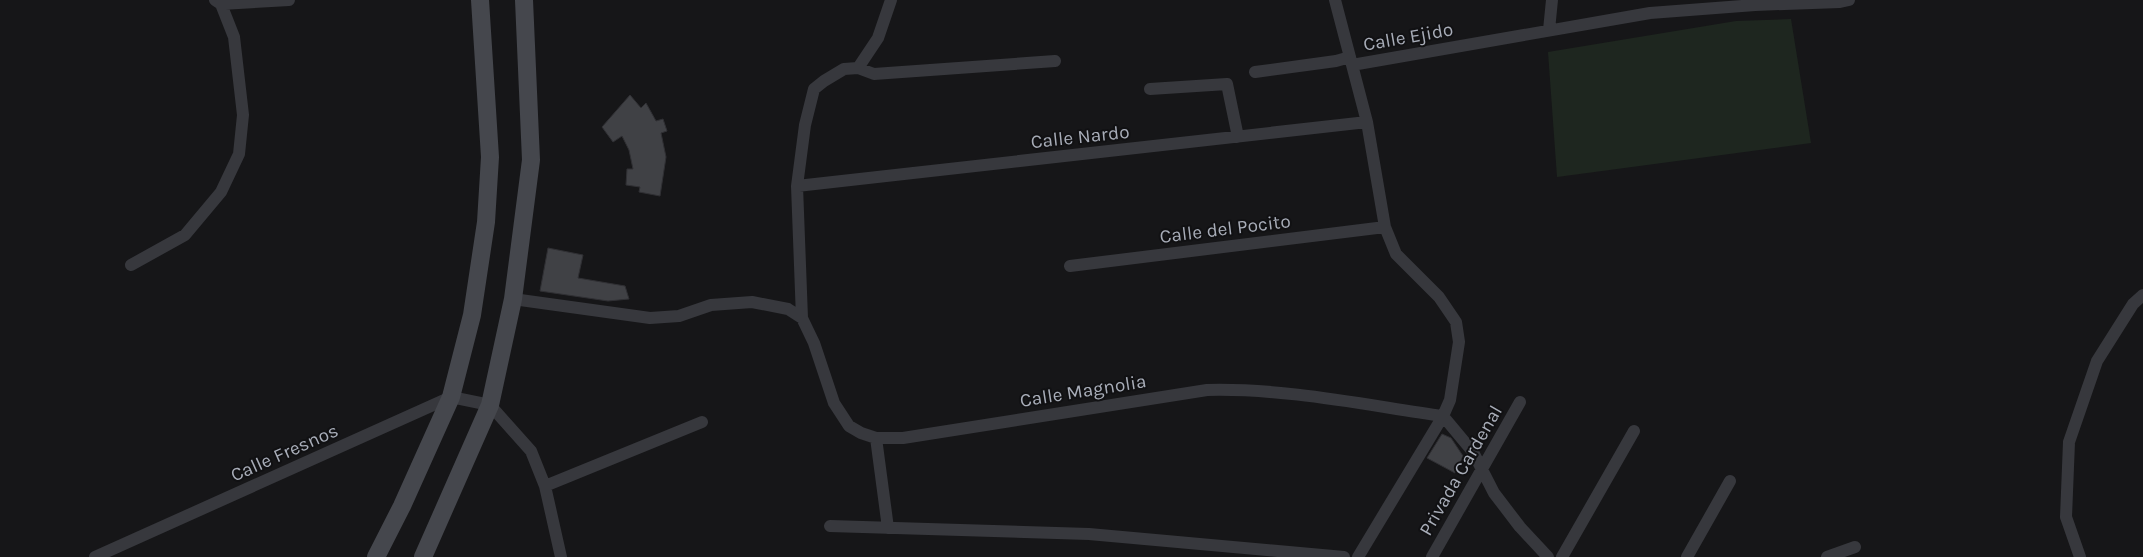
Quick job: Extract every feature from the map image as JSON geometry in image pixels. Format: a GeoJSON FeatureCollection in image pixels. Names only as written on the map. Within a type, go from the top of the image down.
{"type":"FeatureCollection","features":[{"type":"Feature","properties":{"kind":"main road"},"geometry":{"type":"LineString","coordinates":[[376,557],[402,506],[451,397],[472,315],[486,222],[490,167],[480,0]]}},
{"type":"Feature","properties":{"kind":"main road"},"geometry":{"type":"LineString","coordinates":[[423,557],[490,404],[513,299],[531,160],[524,0]]}},
{"type":"Feature","properties":{"kind":"street"},"geometry":{"type":"LineString","coordinates":[[131,265],[185,235],[221,192],[239,154],[243,115],[234,37],[218,2],[289,0]]}},
{"type":"Feature","properties":{"kind":"street"},"geometry":{"type":"LineString","coordinates":[[858,68],[878,38],[891,0]]}},
{"type":"Feature","properties":{"kind":"street"},"geometry":{"type":"LineString","coordinates":[[1255,72],[1336,61],[1351,61],[1336,0]]}},
{"type":"Feature","properties":{"kind":"street"},"geometry":{"type":"LineString","coordinates":[[1549,30],[1552,0]]}},
{"type":"Feature","properties":{"kind":"street","name":"Calle Ejido"},"geometry":{"type":"LineString","coordinates":[[1358,557],[1443,416],[1450,400],[1459,342],[1456,322],[1439,297],[1396,254],[1385,227],[1367,122],[1351,61],[1650,13],[1849,0]]}},
{"type":"Feature","properties":{"kind":"street"},"geometry":{"type":"LineString","coordinates":[[802,318],[797,186],[805,125],[814,89],[824,80],[844,69],[858,68],[874,74],[1055,61]]}},
{"type":"Feature","properties":{"kind":"street"},"geometry":{"type":"LineString","coordinates":[[1150,89],[1227,84],[1238,137]]}},
{"type":"Feature","properties":{"kind":"street","name":"Calle Nardo"},"geometry":{"type":"LineString","coordinates":[[797,186],[1367,122]]}},
{"type":"Feature","properties":{"kind":"street","name":"Calle del Pocito"},"geometry":{"type":"LineString","coordinates":[[1070,266],[1385,227]]}},
{"type":"Feature","properties":{"kind":"street"},"geometry":{"type":"LineString","coordinates":[[2080,557],[2066,517],[2069,442],[2097,361],[2133,304],[2143,295]]}},
{"type":"Feature","properties":{"kind":"street"},"geometry":{"type":"LineString","coordinates":[[513,299],[650,318],[679,316],[711,306],[752,302],[788,309],[802,318]]}},
{"type":"Feature","properties":{"kind":"street","name":"Calle Magnolia"},"geometry":{"type":"LineString","coordinates":[[802,318],[814,343],[834,403],[849,426],[861,433],[876,438],[903,438],[1207,390],[1234,389],[1318,398],[1443,416]]}},
{"type":"Feature","properties":{"kind":"street"},"geometry":{"type":"LineString","coordinates":[[451,397],[490,404],[530,451],[545,486],[561,557]]}},
{"type":"Feature","properties":{"kind":"street","name":"Calle Fresnos"},"geometry":{"type":"LineString","coordinates":[[95,557],[451,397]]}},
{"type":"Feature","properties":{"kind":"street","name":"Privada Cardenal"},"geometry":{"type":"LineString","coordinates":[[1432,557],[1520,402]]}},
{"type":"Feature","properties":{"kind":"street"},"geometry":{"type":"LineString","coordinates":[[1443,416],[1473,452],[1494,493],[1520,528],[1548,557]]}},
{"type":"Feature","properties":{"kind":"street"},"geometry":{"type":"LineString","coordinates":[[545,486],[702,422]]}},
{"type":"Feature","properties":{"kind":"street"},"geometry":{"type":"LineString","coordinates":[[1562,557],[1634,431]]}},
{"type":"Feature","properties":{"kind":"street"},"geometry":{"type":"LineString","coordinates":[[876,438],[888,528]]}},
{"type":"Feature","properties":{"kind":"street"},"geometry":{"type":"LineString","coordinates":[[1687,557],[1730,482]]}},
{"type":"Feature","properties":{"kind":"street"},"geometry":{"type":"LineString","coordinates":[[830,526],[1089,534],[1344,557]]}},
{"type":"Feature","properties":{"kind":"street"},"geometry":{"type":"LineString","coordinates":[[1827,557],[1855,547]]}},
{"type":"Feature","properties":{"kind":"shaded area"},"geometry":{"type":"Polygon","coordinates":[[[1791,19],[1811,143],[1557,177],[1548,52],[1736,21],[1791,19]]]}},
{"type":"Feature","properties":{"kind":"building"},"geometry":{"type":"Polygon","coordinates":[[[630,95],[641,108],[646,103],[656,121],[663,119],[667,131],[661,133],[666,157],[660,196],[639,192],[640,187],[626,185],[627,169],[633,169],[629,150],[622,136],[613,142],[602,127],[630,95]]]}},
{"type":"Feature","properties":{"kind":"building"},"geometry":{"type":"Polygon","coordinates":[[[548,248],[583,255],[578,278],[625,286],[629,299],[608,301],[540,291],[548,248]]]}},
{"type":"Feature","properties":{"kind":"building"},"geometry":{"type":"Polygon","coordinates":[[[1442,434],[1451,438],[1463,456],[1455,473],[1427,458],[1442,434]]]}}]}
